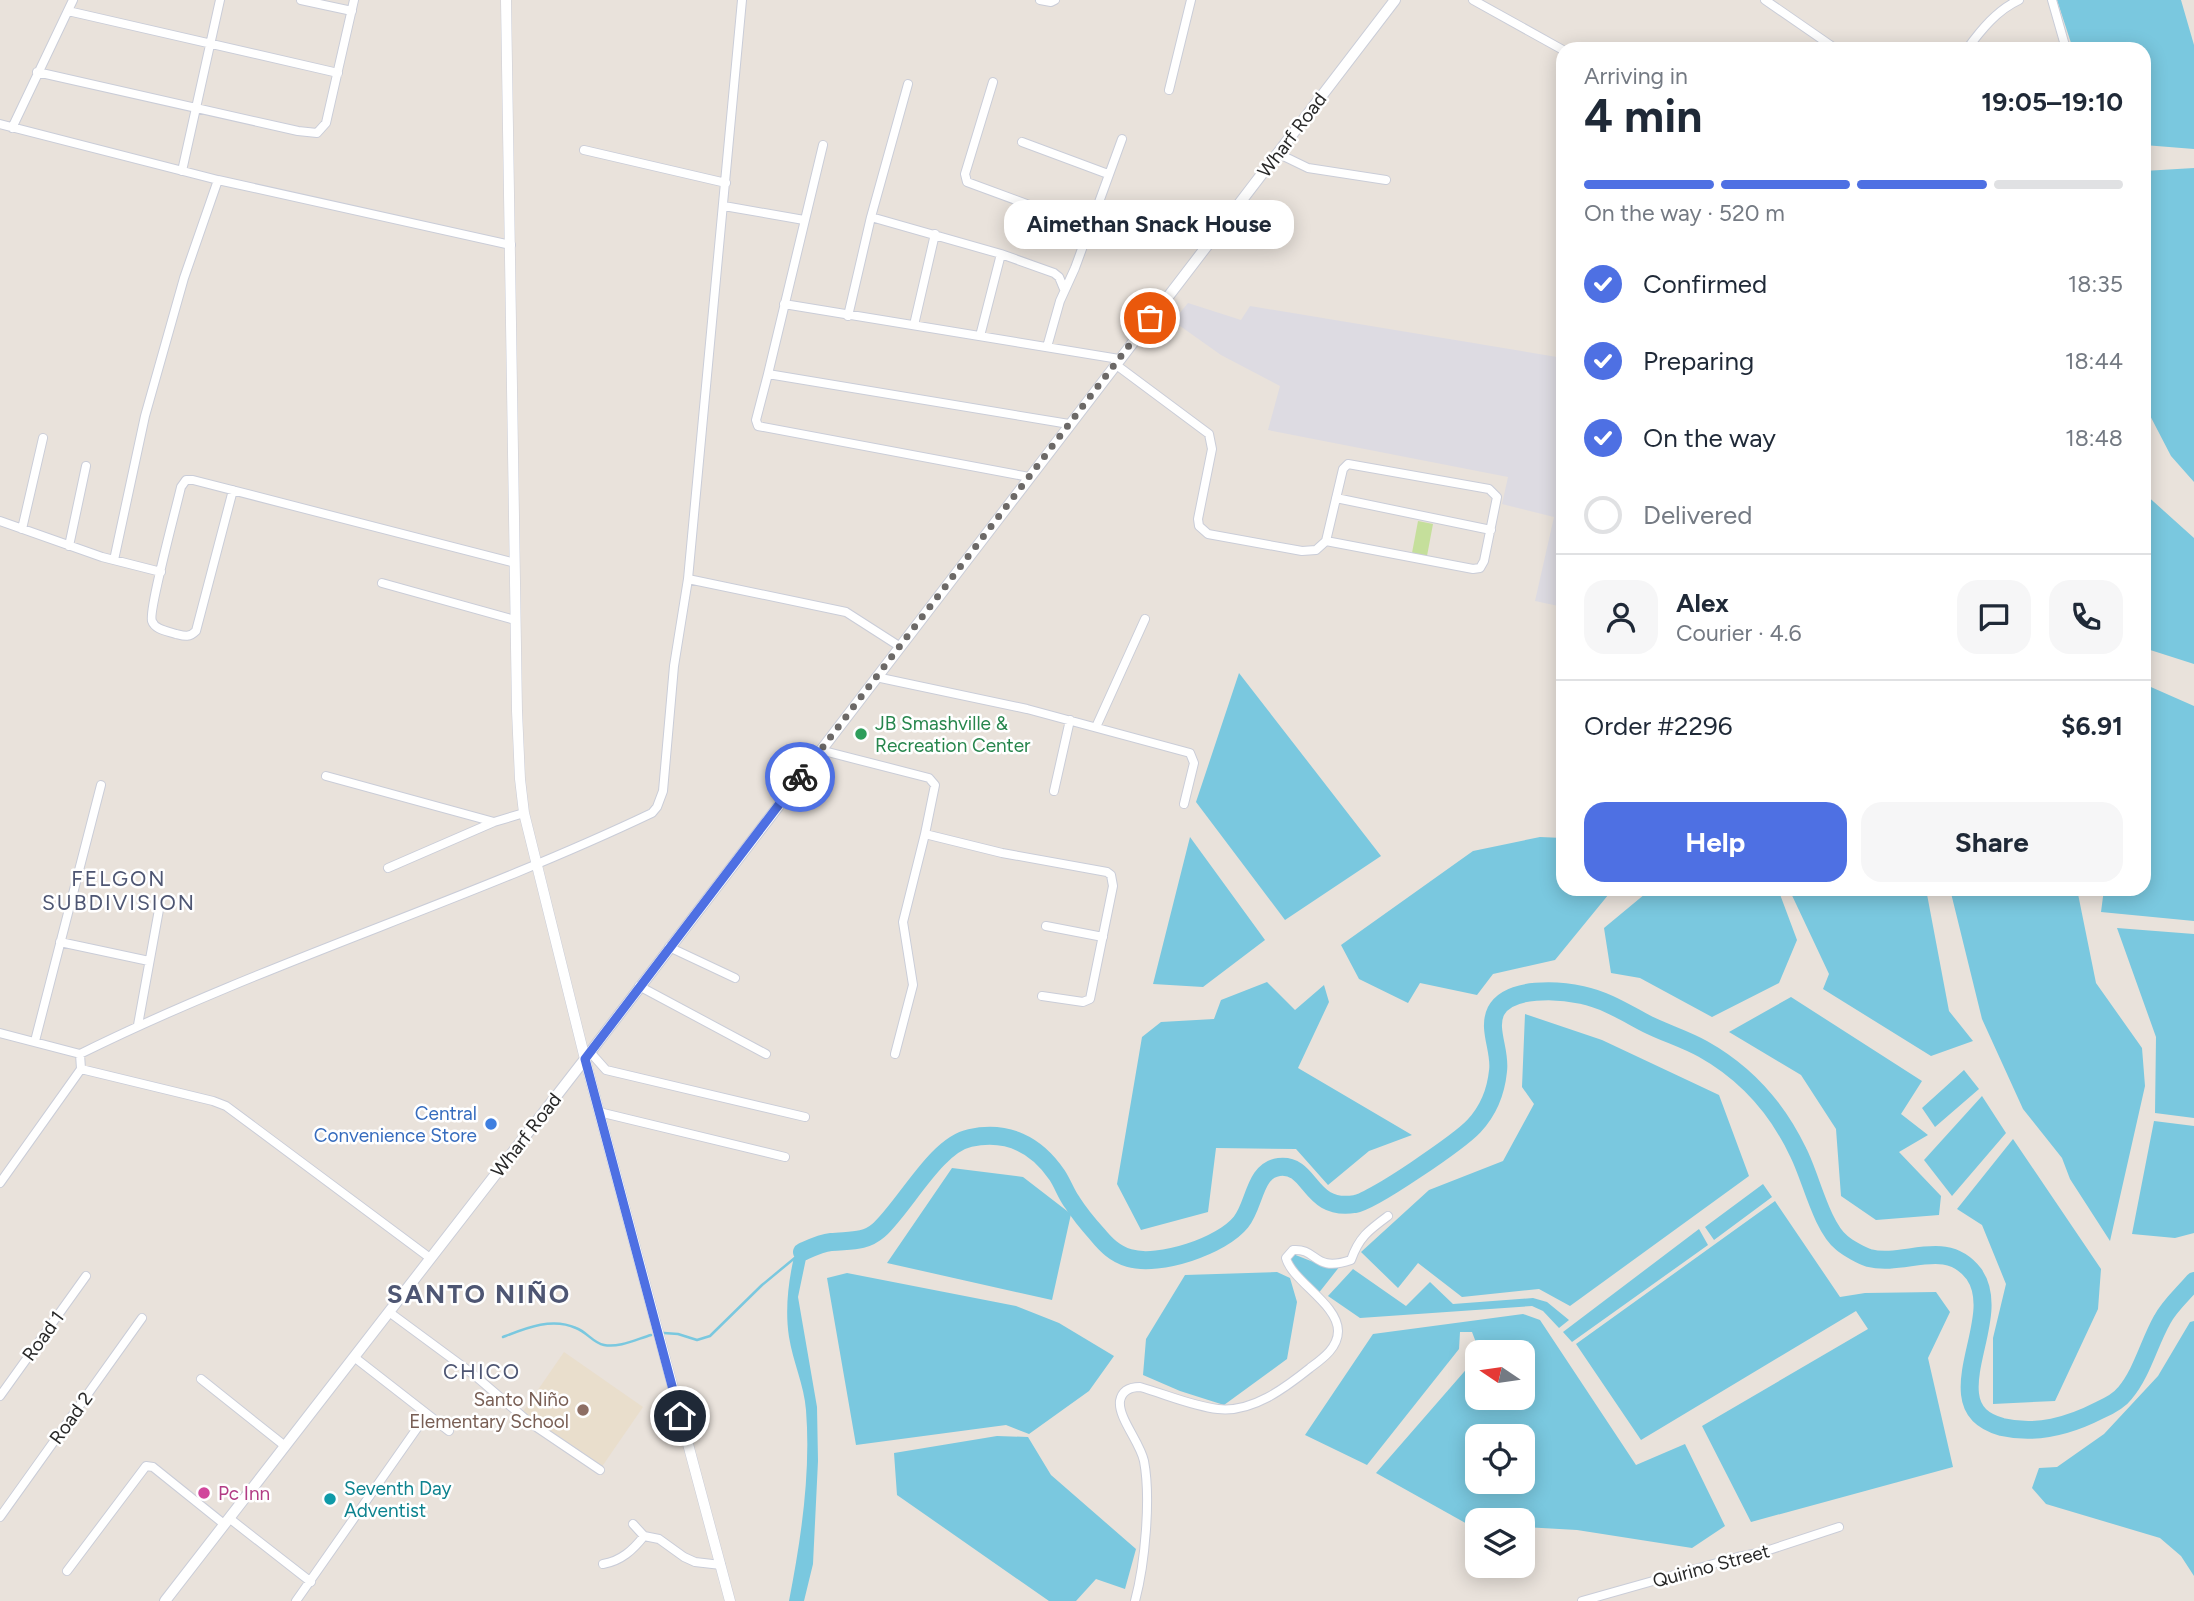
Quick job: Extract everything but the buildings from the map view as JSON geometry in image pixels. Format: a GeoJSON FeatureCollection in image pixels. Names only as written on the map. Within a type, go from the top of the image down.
{"type":"FeatureCollection","features":[{"type":"Feature","properties":{"kind":"main road","name":"Wharf Road"},"geometry":{"type":"LineString","coordinates":[[165,1601],[1395,0]]}},
{"type":"Feature","properties":{"kind":"street"},"geometry":{"type":"LineString","coordinates":[[12,128],[72,0]]}},
{"type":"Feature","properties":{"kind":"street"},"geometry":{"type":"LineString","coordinates":[[182,170],[220,0]]}},
{"type":"Feature","properties":{"kind":"street"},"geometry":{"type":"LineString","coordinates":[[301,0],[352,11]]}},
{"type":"Feature","properties":{"kind":"street"},"geometry":{"type":"LineString","coordinates":[[37,72],[317,133],[326,123],[354,0]]}},
{"type":"Feature","properties":{"kind":"street"},"geometry":{"type":"LineString","coordinates":[[506,0],[515,620],[520,779],[524,813],[587,1055],[599,1112],[730,1601]]}},
{"type":"Feature","properties":{"kind":"street"},"geometry":{"type":"LineString","coordinates":[[0,1033],[80,1054],[138,1025],[334,943],[538,864],[652,813],[657,807],[663,791],[674,666],[688,579],[742,0]]}},
{"type":"Feature","properties":{"kind":"street"},"geometry":{"type":"LineString","coordinates":[[1040,0],[1055,0]]}},
{"type":"Feature","properties":{"kind":"street"},"geometry":{"type":"LineString","coordinates":[[1169,90],[1191,0]]}},
{"type":"Feature","properties":{"kind":"street"},"geometry":{"type":"LineString","coordinates":[[1473,0],[1556,46]]}},
{"type":"Feature","properties":{"kind":"street"},"geometry":{"type":"LineString","coordinates":[[1765,0],[1826,42]]}},
{"type":"Feature","properties":{"kind":"street"},"geometry":{"type":"LineString","coordinates":[[1973,42],[1995,16],[2019,0]]}},
{"type":"Feature","properties":{"kind":"street"},"geometry":{"type":"LineString","coordinates":[[2052,0],[2064,42]]}},
{"type":"Feature","properties":{"kind":"street"},"geometry":{"type":"LineString","coordinates":[[68,11],[338,73]]}},
{"type":"Feature","properties":{"kind":"street"},"geometry":{"type":"LineString","coordinates":[[993,82],[965,174],[967,182],[1089,227]]}},
{"type":"Feature","properties":{"kind":"street"},"geometry":{"type":"LineString","coordinates":[[848,316],[871,217],[908,84]]}},
{"type":"Feature","properties":{"kind":"street"},"geometry":{"type":"LineString","coordinates":[[0,124],[218,180],[511,245]]}},
{"type":"Feature","properties":{"kind":"street"},"geometry":{"type":"LineString","coordinates":[[1047,347],[1064,289],[1072,275],[1122,139]]}},
{"type":"Feature","properties":{"kind":"street"},"geometry":{"type":"LineString","coordinates":[[1022,142],[1108,174]]}},
{"type":"Feature","properties":{"kind":"street"},"geometry":{"type":"LineString","coordinates":[[823,145],[756,420],[758,426],[1029,477]]}},
{"type":"Feature","properties":{"kind":"street"},"geometry":{"type":"LineString","coordinates":[[584,150],[726,183]]}},
{"type":"Feature","properties":{"kind":"street"},"geometry":{"type":"LineString","coordinates":[[1278,153],[1308,168],[1386,180]]}},
{"type":"Feature","properties":{"kind":"street"},"geometry":{"type":"LineString","coordinates":[[114,560],[145,416],[184,278],[218,180]]}},
{"type":"Feature","properties":{"kind":"street"},"geometry":{"type":"LineString","coordinates":[[724,205],[804,220]]}},
{"type":"Feature","properties":{"kind":"street"},"geometry":{"type":"LineString","coordinates":[[871,217],[1001,254],[1057,275],[1064,289]]}},
{"type":"Feature","properties":{"kind":"street"},"geometry":{"type":"LineString","coordinates":[[914,325],[935,234]]}},
{"type":"Feature","properties":{"kind":"street"},"geometry":{"type":"LineString","coordinates":[[980,336],[1001,254]]}},
{"type":"Feature","properties":{"kind":"street"},"geometry":{"type":"LineString","coordinates":[[784,304],[1047,347],[1117,362],[1209,434],[1212,449],[1198,519],[1202,530],[1208,534],[1302,551],[1317,550],[1326,541],[1343,469],[1348,464],[1489,489],[1497,496],[1483,565],[1477,569],[1326,541]]}},
{"type":"Feature","properties":{"kind":"street"},"geometry":{"type":"LineString","coordinates":[[768,374],[1069,424]]}},
{"type":"Feature","properties":{"kind":"street"},"geometry":{"type":"LineString","coordinates":[[22,529],[43,438]]}},
{"type":"Feature","properties":{"kind":"street"},"geometry":{"type":"LineString","coordinates":[[69,546],[86,466]]}},
{"type":"Feature","properties":{"kind":"street"},"geometry":{"type":"LineString","coordinates":[[233,490],[198,625],[192,635],[183,636],[161,629],[152,621],[152,610],[183,482],[193,480],[233,490],[515,563]]}},
{"type":"Feature","properties":{"kind":"street"},"geometry":{"type":"LineString","coordinates":[[1336,498],[1491,530]]}},
{"type":"Feature","properties":{"kind":"street"},"geometry":{"type":"LineString","coordinates":[[0,522],[114,560],[161,572]]}},
{"type":"Feature","properties":{"kind":"street"},"geometry":{"type":"LineString","coordinates":[[688,579],[846,612],[899,646]]}},
{"type":"Feature","properties":{"kind":"street"},"geometry":{"type":"LineString","coordinates":[[382,583],[515,620]]}},
{"type":"Feature","properties":{"kind":"street"},"geometry":{"type":"LineString","coordinates":[[1096,727],[1145,620]]}},
{"type":"Feature","properties":{"kind":"street"},"geometry":{"type":"LineString","coordinates":[[876,677],[1070,720],[1184,751],[1192,755],[1194,763],[1184,804]]}},
{"type":"Feature","properties":{"kind":"street"},"geometry":{"type":"LineString","coordinates":[[1054,791],[1070,720]]}},
{"type":"Feature","properties":{"kind":"street"},"geometry":{"type":"LineString","coordinates":[[820,750],[933,780],[934,790],[925,835],[903,922],[913,985],[895,1054]]}},
{"type":"Feature","properties":{"kind":"street"},"geometry":{"type":"LineString","coordinates":[[326,776],[494,822]]}},
{"type":"Feature","properties":{"kind":"street"},"geometry":{"type":"LineString","coordinates":[[35,1041],[101,785]]}},
{"type":"Feature","properties":{"kind":"street"},"geometry":{"type":"LineString","coordinates":[[388,868],[494,822],[524,813]]}},
{"type":"Feature","properties":{"kind":"street"},"geometry":{"type":"LineString","coordinates":[[925,835],[1002,853],[1107,872],[1113,878],[1090,999],[1083,1002],[1042,996]]}},
{"type":"Feature","properties":{"kind":"street"},"geometry":{"type":"LineString","coordinates":[[138,1025],[160,904]]}},
{"type":"Feature","properties":{"kind":"street"},"geometry":{"type":"LineString","coordinates":[[1046,926],[1103,937]]}},
{"type":"Feature","properties":{"kind":"street"},"geometry":{"type":"LineString","coordinates":[[60,942],[149,961]]}},
{"type":"Feature","properties":{"kind":"street"},"geometry":{"type":"LineString","coordinates":[[668,947],[735,978]]}},
{"type":"Feature","properties":{"kind":"street"},"geometry":{"type":"LineString","coordinates":[[639,986],[766,1054]]}},
{"type":"Feature","properties":{"kind":"street"},"geometry":{"type":"LineString","coordinates":[[0,1183],[81,1069],[80,1054]]}},
{"type":"Feature","properties":{"kind":"street"},"geometry":{"type":"LineString","coordinates":[[587,1055],[606,1070],[805,1117]]}},
{"type":"Feature","properties":{"kind":"street"},"geometry":{"type":"LineString","coordinates":[[81,1069],[226,1106],[430,1258]]}},
{"type":"Feature","properties":{"kind":"street"},"geometry":{"type":"LineString","coordinates":[[599,1112],[785,1157]]}},
{"type":"Feature","properties":{"kind":"street"},"geometry":{"type":"LineString","coordinates":[[1135,1601],[1139,1586],[1147,1494],[1144,1460],[1120,1407],[1120,1398],[1129,1388],[1140,1387],[1217,1409],[1231,1409],[1248,1405],[1286,1387],[1324,1357],[1335,1344],[1338,1330],[1334,1315],[1300,1276],[1289,1268],[1286,1258],[1293,1250],[1298,1249],[1321,1263],[1332,1266],[1351,1260],[1356,1244],[1388,1216]]}},
{"type":"Feature","properties":{"kind":"street","name":"Road 1"},"geometry":{"type":"LineString","coordinates":[[0,1396],[86,1276]]}},
{"type":"Feature","properties":{"kind":"street"},"geometry":{"type":"LineString","coordinates":[[389,1312],[473,1374],[529,1422],[600,1470]]}},
{"type":"Feature","properties":{"kind":"street","name":"Road 2"},"geometry":{"type":"LineString","coordinates":[[0,1517],[142,1318]]}},
{"type":"Feature","properties":{"kind":"street"},"geometry":{"type":"LineString","coordinates":[[354,1357],[449,1431]]}},
{"type":"Feature","properties":{"kind":"street"},"geometry":{"type":"LineString","coordinates":[[201,1379],[285,1446]]}},
{"type":"Feature","properties":{"kind":"street"},"geometry":{"type":"LineString","coordinates":[[296,1601],[427,1414]]}},
{"type":"Feature","properties":{"kind":"street"},"geometry":{"type":"LineString","coordinates":[[67,1571],[146,1466],[153,1467],[310,1582]]}},
{"type":"Feature","properties":{"kind":"street"},"geometry":{"type":"LineString","coordinates":[[633,1524],[644,1536],[659,1539],[695,1562],[721,1565]]}},
{"type":"Feature","properties":{"kind":"street","name":"Quirino Street"},"geometry":{"type":"LineString","coordinates":[[1582,1601],[1763,1552],[1839,1527]]}},
{"type":"Feature","properties":{"kind":"street"},"geometry":{"type":"LineString","coordinates":[[603,1564],[615,1562],[633,1549],[644,1536]]}},
{"type":"Feature","properties":{"kind":"shaded area"},"geometry":{"type":"Polygon","coordinates":[[[1188,303],[1241,320],[1250,306],[1556,357],[1556,606],[1535,601],[1554,517],[1502,504],[1508,477],[1268,430],[1280,386],[1221,355],[1173,321],[1188,303]]]}},
{"type":"Feature","properties":{"kind":"shaded area","name":"Santo Niño Elementary School"},"geometry":{"type":"Polygon","coordinates":[[[564,1352],[643,1407],[601,1468],[522,1413],[564,1352]]]}},
{"type":"Feature","properties":{"kind":"green space"},"geometry":{"type":"Polygon","coordinates":[[[1418,521],[1433,524],[1427,556],[1412,553],[1418,521]]]}},
{"type":"Feature","properties":{"kind":"water"},"geometry":{"type":"Polygon","coordinates":[[[2057,0],[2181,0],[2194,45],[2194,149],[2151,146],[2151,42],[2071,42],[2057,0]]]}},
{"type":"Feature","properties":{"kind":"water"},"geometry":{"type":"Polygon","coordinates":[[[2194,168],[2194,482],[2171,456],[2151,417],[2151,171],[2194,168]]]}},
{"type":"Feature","properties":{"kind":"water"},"geometry":{"type":"Polygon","coordinates":[[[2151,499],[2194,538],[2194,664],[2151,650],[2151,499]]]}},
{"type":"Feature","properties":{"kind":"water"},"geometry":{"type":"Polygon","coordinates":[[[1239,673],[1381,856],[1285,920],[1196,802],[1239,673]]]}},
{"type":"Feature","properties":{"kind":"water"},"geometry":{"type":"Polygon","coordinates":[[[2151,687],[2194,706],[2194,921],[2101,912],[2103,896],[2151,896],[2151,687]]]}},
{"type":"Feature","properties":{"kind":"water"},"geometry":{"type":"Polygon","coordinates":[[[1190,837],[1265,940],[1203,987],[1153,984],[1190,837]]]}},
{"type":"Feature","properties":{"kind":"water"},"geometry":{"type":"Polygon","coordinates":[[[1540,837],[1556,838],[1556,896],[1607,896],[1555,960],[1493,974],[1477,995],[1420,983],[1408,1003],[1359,979],[1341,945],[1473,851],[1540,837]]]}},
{"type":"Feature","properties":{"kind":"water"},"geometry":{"type":"Polygon","coordinates":[[[1643,896],[1781,896],[1797,940],[1779,983],[1712,1017],[1640,978],[1611,973],[1604,928],[1643,896]]]}},
{"type":"Feature","properties":{"kind":"water"},"geometry":{"type":"Polygon","coordinates":[[[1792,896],[1927,896],[1949,1011],[1973,1041],[1931,1056],[1823,989],[1829,974],[1792,896]]]}},
{"type":"Feature","properties":{"kind":"water"},"geometry":{"type":"Polygon","coordinates":[[[1952,896],[2078,896],[2096,983],[2142,1048],[2145,1086],[2110,1241],[2070,1179],[2062,1158],[2023,1109],[1982,1019],[1952,896]]]}},
{"type":"Feature","properties":{"kind":"water"},"geometry":{"type":"Polygon","coordinates":[[[2117,928],[2194,934],[2194,1118],[2155,1113],[2156,1037],[2117,928]]]}},
{"type":"Feature","properties":{"kind":"water"},"geometry":{"type":"Polygon","coordinates":[[[1267,982],[1295,1010],[1324,985],[1329,1002],[1298,1068],[1412,1135],[1369,1151],[1328,1185],[1296,1149],[1216,1148],[1208,1212],[1141,1230],[1117,1184],[1142,1037],[1161,1022],[1214,1019],[1221,1000],[1267,982]]]}},
{"type":"Feature","properties":{"kind":"water"},"geometry":{"type":"Polygon","coordinates":[[[1791,997],[1922,1081],[1901,1114],[1928,1135],[1899,1152],[1941,1196],[1939,1215],[1876,1220],[1841,1196],[1836,1129],[1801,1075],[1729,1032],[1791,997]]]}},
{"type":"Feature","properties":{"kind":"water"},"geometry":{"type":"Polygon","coordinates":[[[1525,1014],[1602,1040],[1719,1095],[1749,1176],[1570,1306],[1539,1289],[1462,1297],[1418,1263],[1398,1288],[1361,1252],[1429,1190],[1503,1161],[1534,1104],[1522,1087],[1525,1014]]]}},
{"type":"Feature","properties":{"kind":"water"},"geometry":{"type":"Polygon","coordinates":[[[1964,1070],[1979,1089],[1935,1127],[1922,1108],[1964,1070]]]}},
{"type":"Feature","properties":{"kind":"water"},"geometry":{"type":"Polygon","coordinates":[[[1982,1096],[2006,1133],[1952,1196],[1924,1160],[1982,1096]]]}},
{"type":"Feature","properties":{"kind":"water"},"geometry":{"type":"Polygon","coordinates":[[[2154,1121],[2194,1126],[2194,1233],[2175,1238],[2132,1234],[2154,1121]]]}},
{"type":"Feature","properties":{"kind":"water"},"geometry":{"type":"Polygon","coordinates":[[[2013,1139],[2101,1269],[2098,1309],[2055,1401],[1993,1404],[1993,1338],[2006,1284],[1982,1225],[1957,1209],[2013,1139]]]}},
{"type":"Feature","properties":{"kind":"water"},"geometry":{"type":"Polygon","coordinates":[[[952,1168],[1023,1177],[1071,1214],[1052,1300],[887,1263],[952,1168]]]}},
{"type":"Feature","properties":{"kind":"water"},"geometry":{"type":"Polygon","coordinates":[[[1763,1184],[1772,1197],[1714,1240],[1705,1227],[1763,1184]]]}},
{"type":"Feature","properties":{"kind":"water"},"geometry":{"type":"Polygon","coordinates":[[[1775,1201],[1840,1297],[1865,1293],[1936,1292],[1950,1312],[1928,1358],[1953,1467],[1751,1522],[1702,1426],[1868,1329],[1856,1311],[1641,1440],[1576,1344],[1775,1201]]]}},
{"type":"Feature","properties":{"kind":"water"},"geometry":{"type":"Polygon","coordinates":[[[1699,1229],[1708,1245],[1572,1342],[1563,1332],[1699,1229]]]}},
{"type":"Feature","properties":{"kind":"water"},"geometry":{"type":"Polygon","coordinates":[[[808,1249],[798,1297],[817,1407],[818,1461],[813,1564],[804,1601],[789,1601],[804,1506],[807,1434],[805,1401],[789,1337],[788,1297],[794,1257],[808,1249]]]}},
{"type":"Feature","properties":{"kind":"water"},"geometry":{"type":"Polygon","coordinates":[[[1293,1254],[1316,1263],[1340,1266],[1314,1299],[1303,1279],[1288,1266],[1293,1254]]]}},
{"type":"Feature","properties":{"kind":"water"},"geometry":{"type":"Polygon","coordinates":[[[1353,1269],[1406,1306],[1430,1282],[1453,1304],[1533,1298],[1547,1302],[1569,1320],[1559,1328],[1543,1311],[1532,1306],[1360,1318],[1328,1296],[1353,1269]]]}},
{"type":"Feature","properties":{"kind":"water"},"geometry":{"type":"Polygon","coordinates":[[[1277,1272],[1290,1278],[1297,1302],[1287,1359],[1224,1405],[1180,1391],[1143,1375],[1146,1339],[1185,1275],[1277,1272]]]}},
{"type":"Feature","properties":{"kind":"water"},"geometry":{"type":"Polygon","coordinates":[[[847,1273],[1016,1306],[1059,1323],[1114,1356],[1089,1391],[1029,1434],[1006,1425],[856,1445],[827,1278],[847,1273]]]}},
{"type":"Feature","properties":{"kind":"water"},"geometry":{"type":"Polygon","coordinates":[[[1523,1314],[1540,1320],[1636,1465],[1685,1444],[1725,1526],[1692,1548],[1577,1530],[1535,1528],[1535,1508],[1465,1508],[1465,1523],[1376,1473],[1465,1371],[1465,1410],[1535,1410],[1535,1340],[1475,1340],[1472,1332],[1460,1332],[1459,1349],[1367,1465],[1305,1435],[1373,1334],[1523,1314]]]}},
{"type":"Feature","properties":{"kind":"water"},"geometry":{"type":"Polygon","coordinates":[[[2194,1321],[2194,1576],[2181,1556],[2160,1538],[2046,1504],[2032,1488],[2039,1468],[2057,1467],[2104,1434],[2158,1376],[2190,1322],[2194,1321]]]}},
{"type":"Feature","properties":{"kind":"water"},"geometry":{"type":"Polygon","coordinates":[[[997,1436],[1028,1437],[1051,1475],[1136,1549],[1125,1589],[1096,1579],[1076,1601],[1049,1601],[897,1495],[894,1453],[997,1436]]]}},
{"type":"Feature","properties":{"kind":"waterway"},"geometry":{"type":"LineString","coordinates":[[802,1252],[824,1243],[856,1240],[873,1234],[889,1219],[945,1152],[957,1143],[984,1136],[1020,1142],[1040,1155],[1100,1238],[1115,1252],[1129,1258],[1156,1260],[1173,1257],[1220,1239],[1232,1231],[1246,1215],[1264,1174],[1279,1167],[1298,1172],[1328,1201],[1340,1205],[1364,1201],[1416,1170],[1474,1126],[1487,1107],[1497,1078],[1498,1063],[1493,1033],[1496,1011],[1512,997],[1549,991],[1582,995],[1608,1003],[1696,1045],[1733,1069],[1759,1093],[1790,1136],[1828,1225],[1848,1247],[1869,1258],[1883,1260],[1938,1255],[1963,1263],[1974,1274],[1983,1301],[1970,1380],[1971,1401],[1980,1416],[1990,1422],[2015,1429],[2052,1428],[2088,1416],[2117,1401],[2136,1376],[2165,1315],[2194,1281]]}},
{"type":"Feature","properties":{"kind":"waterway"},"geometry":{"type":"LineString","coordinates":[[664,1333],[697,1340],[710,1336],[762,1285],[802,1252]]}},
{"type":"Feature","properties":{"kind":"waterway"},"geometry":{"type":"LineString","coordinates":[[503,1337],[548,1324],[567,1325],[597,1342],[610,1346],[651,1335]]}},
{"type":"Feature","properties":{"kind":"way so far"},"geometry":{"type":"LineString","coordinates":[[800,777],[1150,318]]}},
{"type":"Feature","properties":{"kind":"place","name":"Aimethan Snack House"},"geometry":{"type":"Point","coordinates":[1150,318]}},
{"type":"Feature","properties":{"kind":"place","name":"JB Smashville & Recreation Center"},"geometry":{"type":"Point","coordinates":[861,734]}},
{"type":"Feature","properties":{"kind":"place","name":"Central Convenience Store"},"geometry":{"type":"Point","coordinates":[491,1124]}},
{"type":"Feature","properties":{"kind":"place","name":"Santo Niño Elementary School"},"geometry":{"type":"Point","coordinates":[583,1410]}},
{"type":"Feature","properties":{"kind":"place","name":"Pc Inn"},"geometry":{"type":"Point","coordinates":[204,1493]}},
{"type":"Feature","properties":{"kind":"place","name":"Seventh Day Adventist"},"geometry":{"type":"Point","coordinates":[330,1499]}},
{"type":"Feature","properties":{"kind":"district","name":"FELGON SUBDIVISION"},"geometry":{"type":"Point","coordinates":[119,890]}},
{"type":"Feature","properties":{"kind":"district","name":"SANTO NIÑO"},"geometry":{"type":"Point","coordinates":[479,1294]}},
{"type":"Feature","properties":{"kind":"district","name":"CHICO"},"geometry":{"type":"Point","coordinates":[482,1371]}},
{"type":"Feature","properties":{"kind":"route"},"geometry":{"type":"LineString","coordinates":[[680,1416],[585,1059],[800,777]]}}]}
